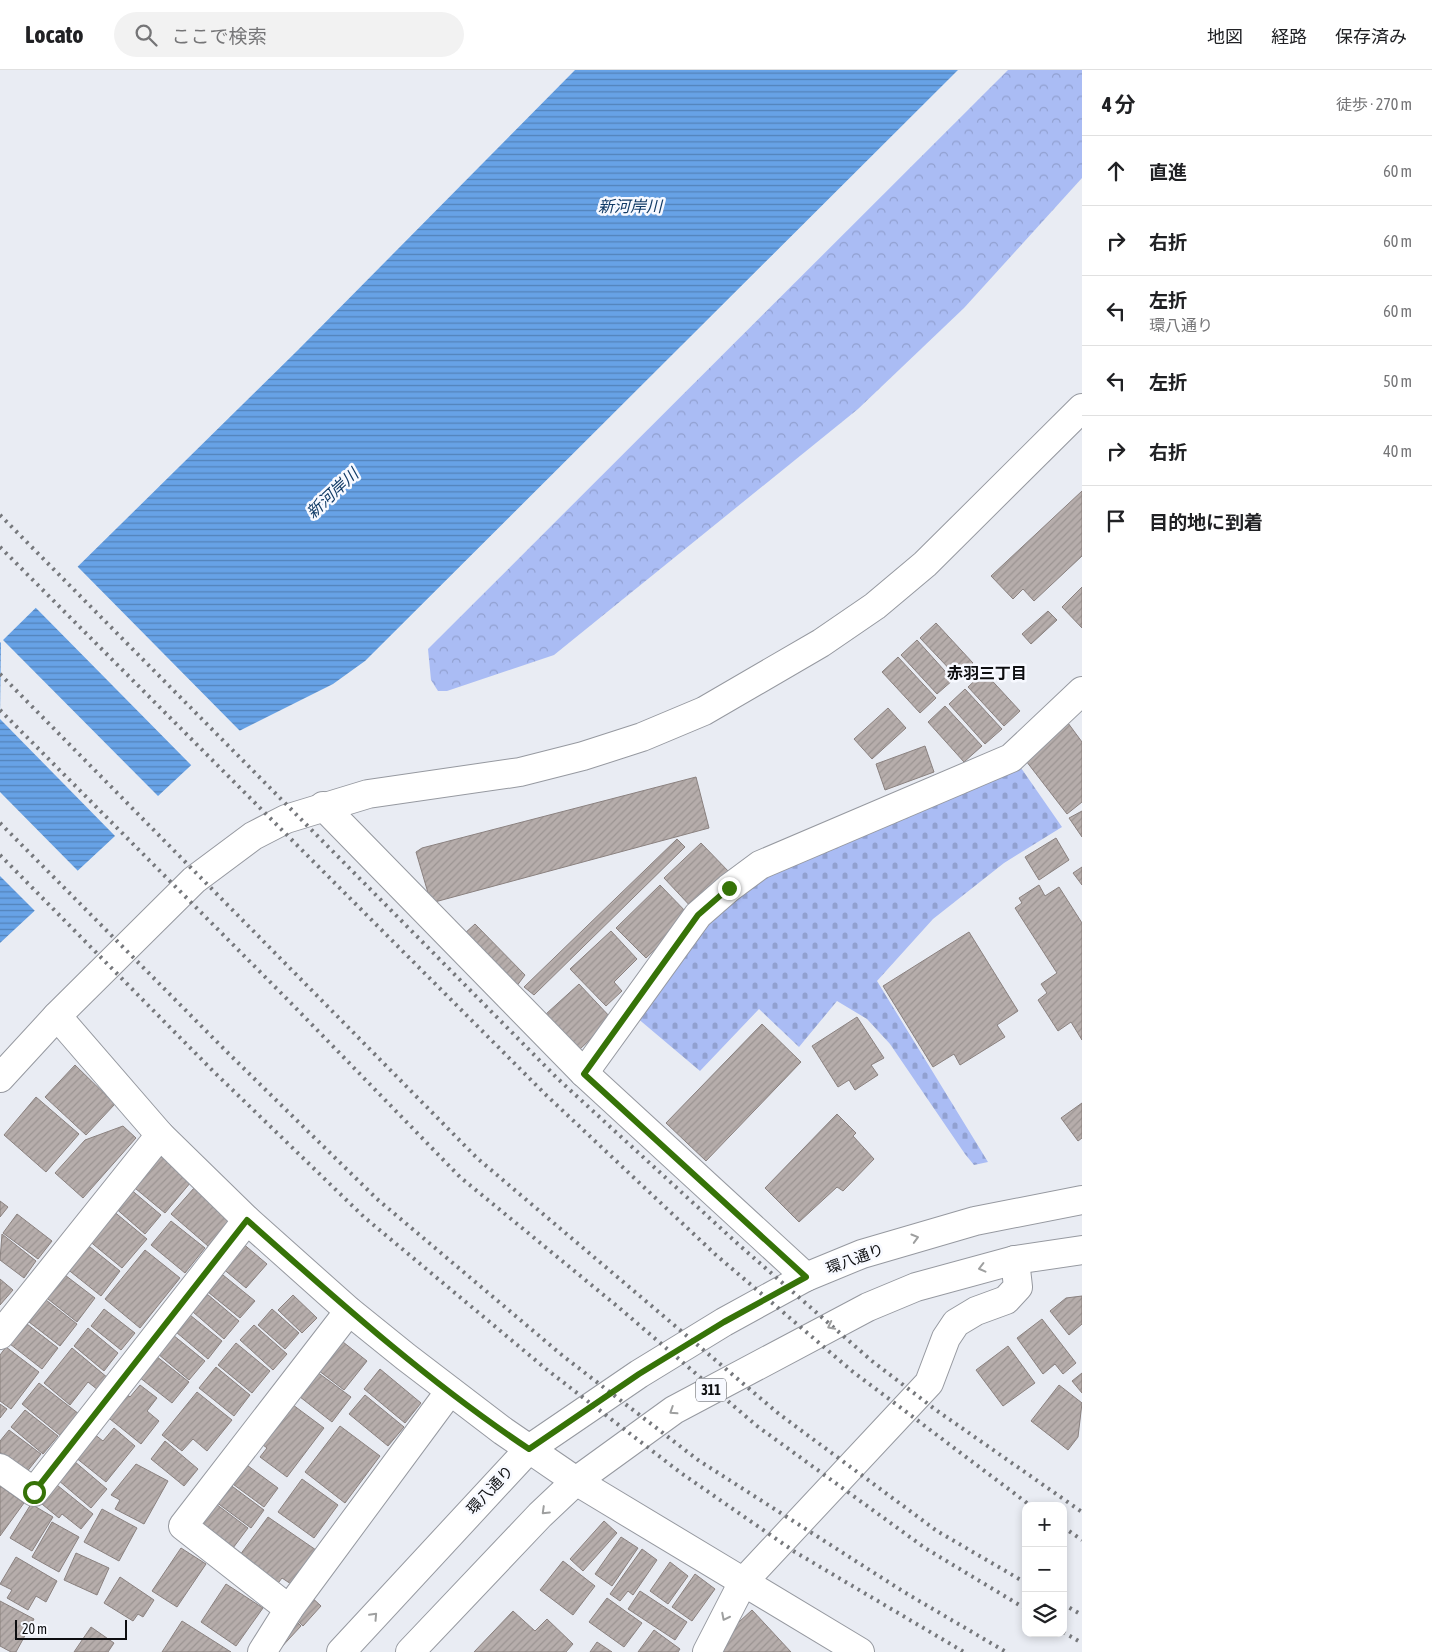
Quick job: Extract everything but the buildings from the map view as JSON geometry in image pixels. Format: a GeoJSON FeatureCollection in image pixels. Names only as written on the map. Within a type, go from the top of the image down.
{"type":"FeatureCollection","features":[{"type":"Feature","properties":{"kind":"street"},"geometry":{"type":"LineString","coordinates":[[0,1078],[57,1016],[194,880],[222,857],[253,836],[286,819],[323,806],[368,794],[457,782],[538,768],[583,756],[642,736],[704,711],[821,643],[875,606],[925,564],[1082,408]]}},
{"type":"Feature","properties":{"kind":"street"},"geometry":{"type":"LineString","coordinates":[[584,1074],[698,915],[729,888],[760,865],[1011,758],[1079,701]]}},
{"type":"Feature","properties":{"kind":"street"},"geometry":{"type":"LineString","coordinates":[[323,806],[584,1074],[806,1277]]}},
{"type":"Feature","properties":{"kind":"street"},"geometry":{"type":"LineString","coordinates":[[57,1016],[160,1135],[247,1220],[349,1311],[450,1390],[529,1449],[576,1481],[860,1652]]}},
{"type":"Feature","properties":{"kind":"street"},"geometry":{"type":"LineString","coordinates":[[0,1336],[160,1135]]}},
{"type":"Feature","properties":{"kind":"street","name":"環八通り"},"geometry":{"type":"LineString","coordinates":[[341,1652],[529,1449],[639,1374],[724,1322],[806,1277],[862,1254],[975,1221],[1082,1200]]}},
{"type":"Feature","properties":{"kind":"street"},"geometry":{"type":"LineString","coordinates":[[0,1468],[34,1492],[247,1220]]}},
{"type":"Feature","properties":{"kind":"street","name":"311"},"geometry":{"type":"LineString","coordinates":[[410,1652],[540,1515],[576,1481],[674,1410],[868,1307],[916,1287],[1014,1260],[1082,1250]]}},
{"type":"Feature","properties":{"kind":"street"},"geometry":{"type":"LineString","coordinates":[[707,1652],[743,1582],[929,1383],[946,1338],[956,1322],[976,1311],[1006,1300],[1018,1286],[1014,1260]]}},
{"type":"Feature","properties":{"kind":"street"},"geometry":{"type":"LineString","coordinates":[[289,1609],[183,1526],[349,1311]]}},
{"type":"Feature","properties":{"kind":"street"},"geometry":{"type":"LineString","coordinates":[[262,1652],[289,1609],[450,1390]]}},
{"type":"Feature","properties":{"kind":"green space"},"geometry":{"type":"Polygon","coordinates":[[[1008,70],[1082,70],[1082,178],[964,308],[858,409],[554,655],[447,691],[438,691],[431,680],[428,649],[1008,70]]]}},
{"type":"Feature","properties":{"kind":"green space"},"geometry":{"type":"Polygon","coordinates":[[[1019,765],[1062,827],[1004,863],[933,919],[877,981],[988,1162],[974,1165],[890,1044],[867,1019],[837,1001],[799,1047],[759,1009],[700,1071],[636,1017],[704,923],[760,877],[1019,765]]]}},
{"type":"Feature","properties":{"kind":"water","name":"新河岸川"},"geometry":{"type":"Polygon","coordinates":[[[575,70],[958,70],[365,661],[333,684],[215,743],[0,943],[0,643],[298,350],[575,70]]]}},
{"type":"Feature","properties":{"kind":"pier"},"geometry":{"type":"Polygon","coordinates":[[[76,565],[242,733],[217,745],[193,767],[34,606],[76,565]]]}},
{"type":"Feature","properties":{"kind":"pier"},"geometry":{"type":"Polygon","coordinates":[[[1,638],[160,798],[117,838],[0,719],[1,638]]]}},
{"type":"Feature","properties":{"kind":"pier"},"geometry":{"type":"Polygon","coordinates":[[[0,792],[79,872],[36,912],[0,876],[0,792]]]}},
{"type":"Feature","properties":{"kind":"railway"},"geometry":{"type":"LineString","coordinates":[[0,515],[558,1079],[739,1245],[872,1361],[936,1410],[1082,1512]]}},
{"type":"Feature","properties":{"kind":"railway"},"geometry":{"type":"LineString","coordinates":[[0,547],[545,1094],[716,1255],[852,1371],[1026,1502]]}},
{"type":"Feature","properties":{"kind":"railway"},"geometry":{"type":"LineString","coordinates":[[0,674],[477,1158],[779,1414],[937,1531],[1022,1581]]}},
{"type":"Feature","properties":{"kind":"railway"},"geometry":{"type":"LineString","coordinates":[[0,710],[287,999],[460,1177],[617,1306],[757,1426],[925,1548],[1022,1607]]}},
{"type":"Feature","properties":{"kind":"railway"},"geometry":{"type":"LineString","coordinates":[[0,823],[227,1052],[377,1199],[563,1356],[698,1460],[904,1592],[1006,1652]]}},
{"type":"Feature","properties":{"kind":"railway"},"geometry":{"type":"LineString","coordinates":[[0,855],[212,1070],[364,1217],[546,1369],[681,1473],[795,1552],[964,1652]]}},
{"type":"Feature","properties":{"kind":"railway"},"geometry":{"type":"LineString","coordinates":[[1067,1530],[1082,1540]]}},
{"type":"Feature","properties":{"kind":"railway"},"geometry":{"type":"LineString","coordinates":[[1067,1606],[1082,1615]]}},
{"type":"Feature","properties":{"kind":"railway"},"geometry":{"type":"LineString","coordinates":[[1067,1634],[1082,1643]]}},
{"type":"Feature","properties":{"kind":"district","name":"赤羽三丁目"},"geometry":{"type":"Point","coordinates":[987,673]}},
{"type":"Feature","properties":{"kind":"route"},"geometry":{"type":"LineString","coordinates":[[34,1492],[247,1220],[349,1311],[503,1431],[529,1449],[639,1374],[724,1322],[806,1277],[584,1074],[698,915],[729,888]]}}]}
